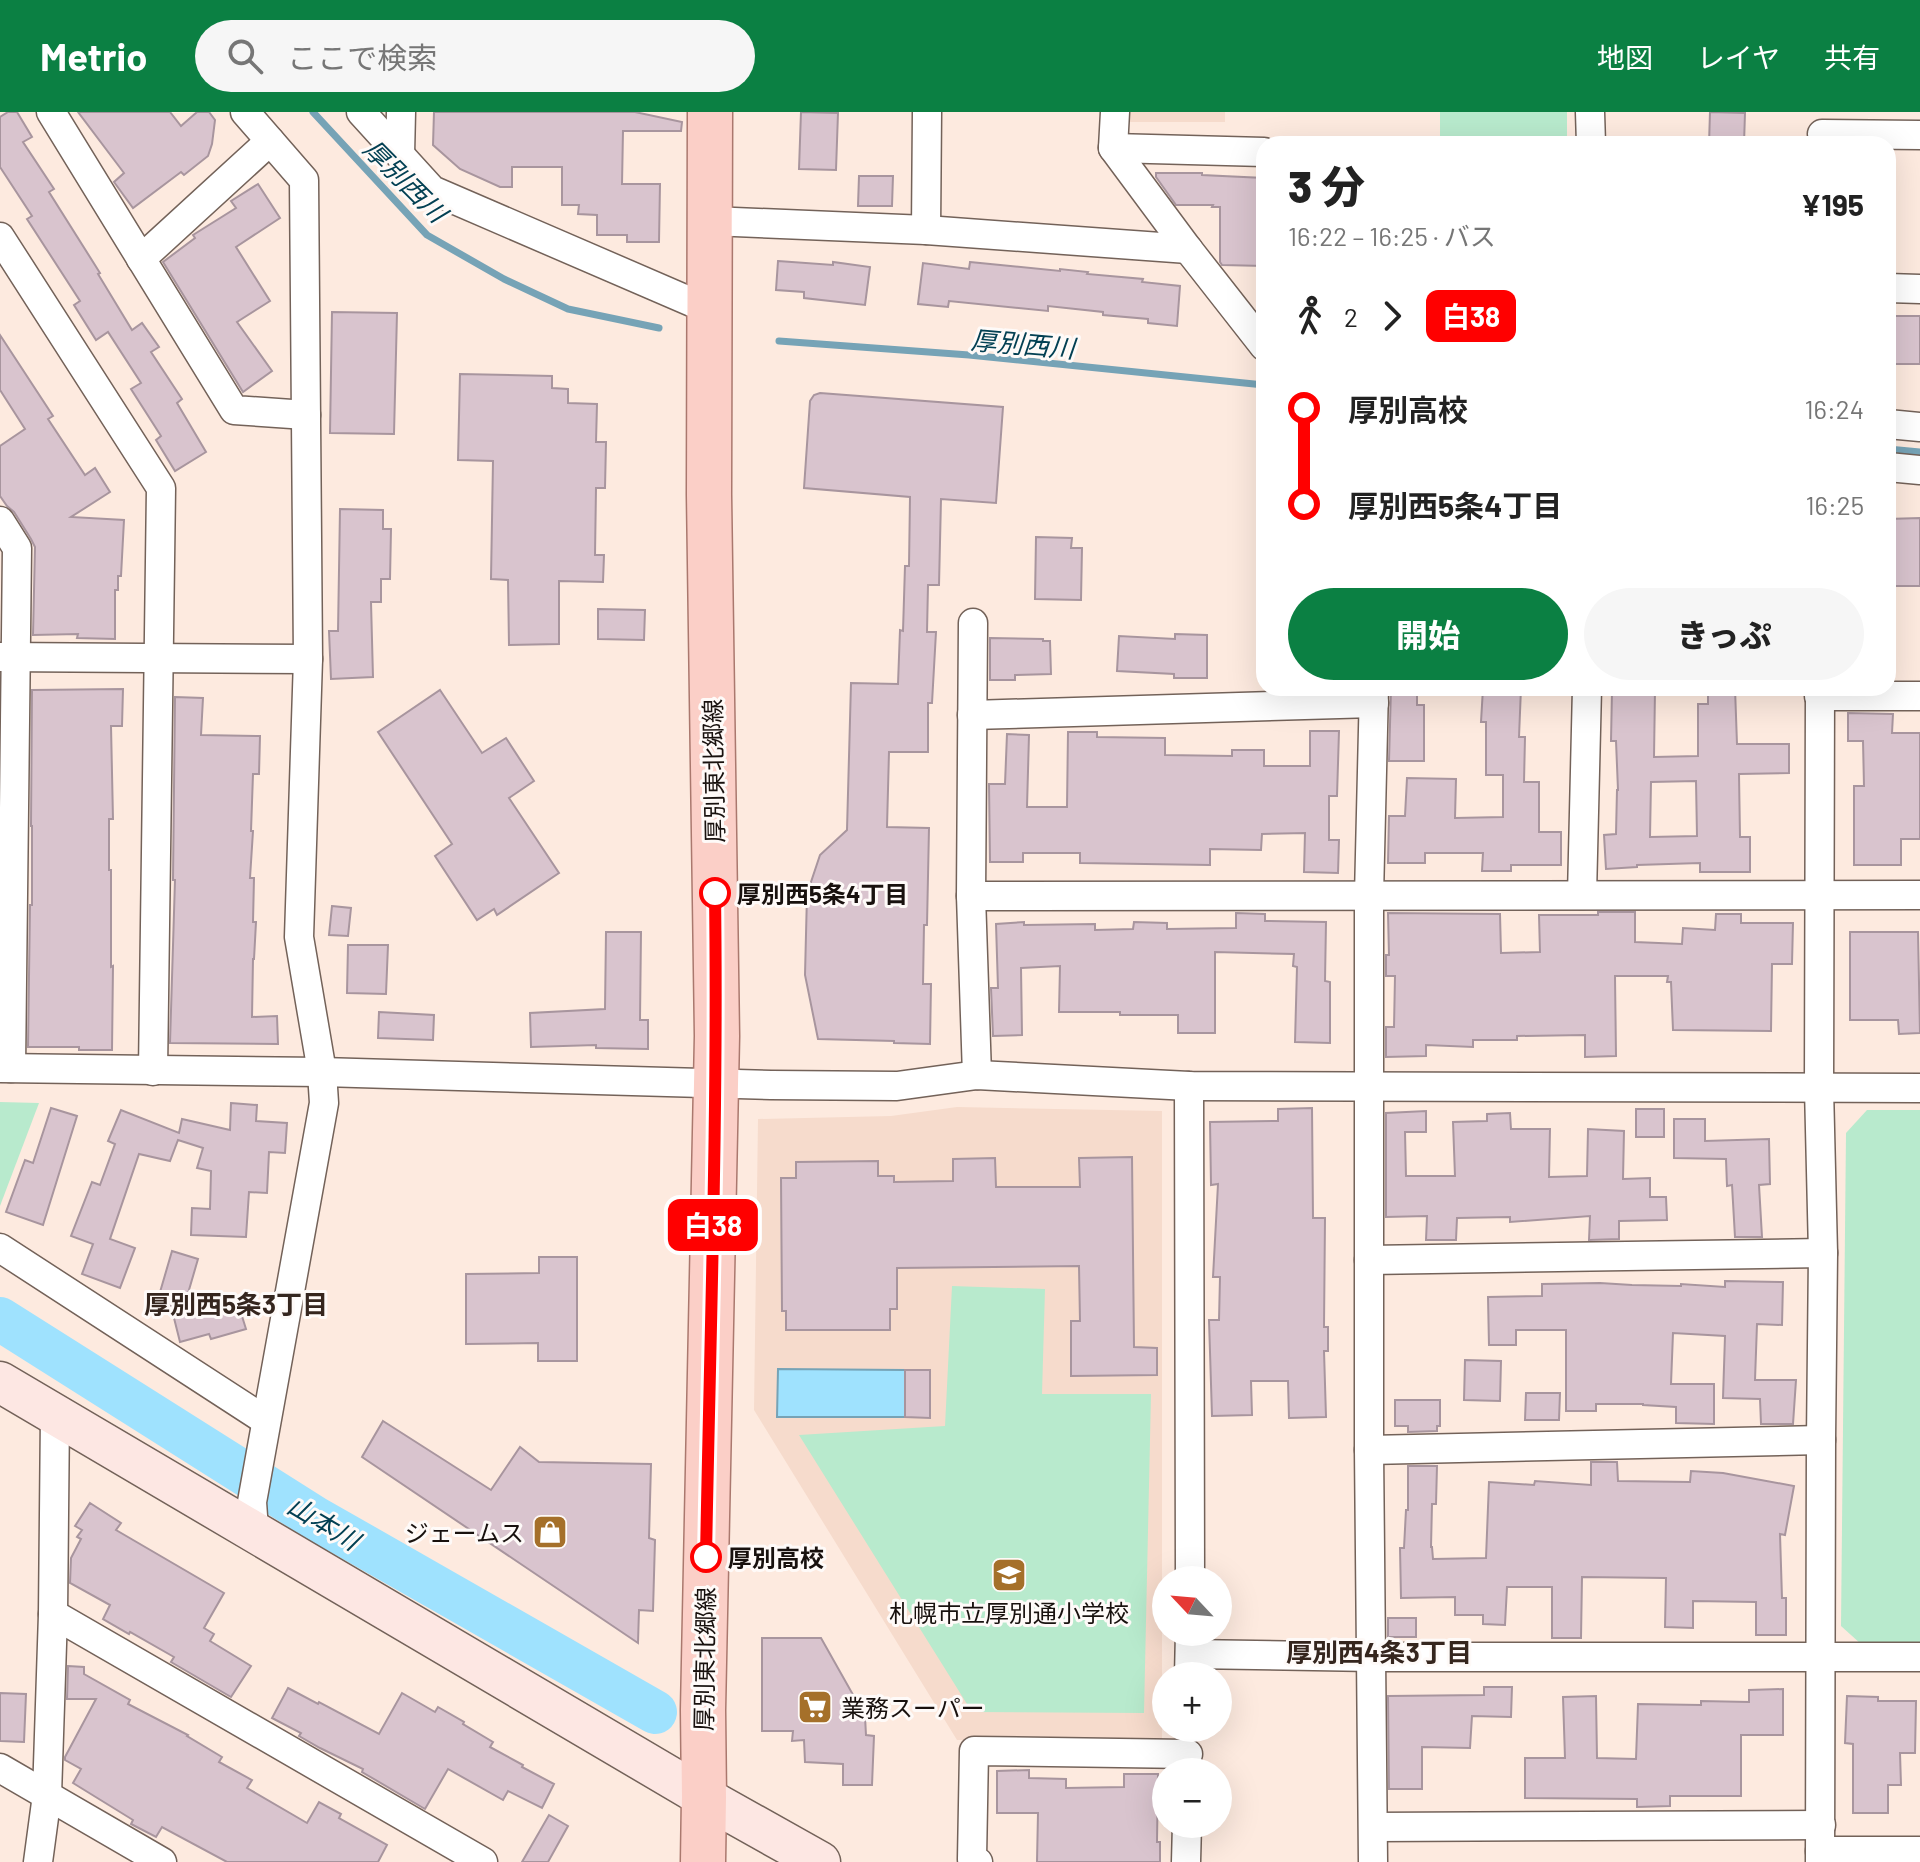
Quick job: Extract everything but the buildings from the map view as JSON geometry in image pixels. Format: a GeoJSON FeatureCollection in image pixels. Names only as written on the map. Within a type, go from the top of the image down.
{"type":"FeatureCollection","features":[{"type":"Feature","properties":{"kind":"main road","name":"厚別東北郷線"},"geometry":{"type":"LineString","coordinates":[[703,1862],[703,1694],[717,1036],[709,495],[710,112]]}},
{"type":"Feature","properties":{"kind":"street"},"geometry":{"type":"LineString","coordinates":[[51,112],[234,410],[306,415]]}},
{"type":"Feature","properties":{"kind":"street"},"geometry":{"type":"LineString","coordinates":[[245,112],[304,180],[308,659],[299,937],[322,1072],[324,1103],[265,1420],[253,1516]]}},
{"type":"Feature","properties":{"kind":"street"},"geometry":{"type":"LineString","coordinates":[[361,112],[432,190],[710,310]]}},
{"type":"Feature","properties":{"kind":"street"},"geometry":{"type":"LineString","coordinates":[[400,155],[401,112]]}},
{"type":"Feature","properties":{"kind":"street"},"geometry":{"type":"LineString","coordinates":[[926,230],[927,112]]}},
{"type":"Feature","properties":{"kind":"street"},"geometry":{"type":"LineString","coordinates":[[1115,112],[1113,148],[1256,336]]}},
{"type":"Feature","properties":{"kind":"street"},"geometry":{"type":"LineString","coordinates":[[1590,112],[1591,136]]}},
{"type":"Feature","properties":{"kind":"street"},"geometry":{"type":"LineString","coordinates":[[1822,130],[1920,135]]}},
{"type":"Feature","properties":{"kind":"street"},"geometry":{"type":"LineString","coordinates":[[141,259],[270,141]]}},
{"type":"Feature","properties":{"kind":"street"},"geometry":{"type":"LineString","coordinates":[[1113,148],[1256,152]]}},
{"type":"Feature","properties":{"kind":"street"},"geometry":{"type":"LineString","coordinates":[[711,221],[926,230],[1188,249]]}},
{"type":"Feature","properties":{"kind":"street"},"geometry":{"type":"LineString","coordinates":[[0,237],[161,488],[153,1071]]}},
{"type":"Feature","properties":{"kind":"street"},"geometry":{"type":"LineString","coordinates":[[1896,288],[1920,289]]}},
{"type":"Feature","properties":{"kind":"street"},"geometry":{"type":"LineString","coordinates":[[1896,425],[1920,427]]}},
{"type":"Feature","properties":{"kind":"street"},"geometry":{"type":"LineString","coordinates":[[1896,468],[1920,470]]}},
{"type":"Feature","properties":{"kind":"street"},"geometry":{"type":"LineString","coordinates":[[0,521],[17,548],[8,658],[5,1068],[897,1086],[977,1075],[1189,1086],[1920,1088]]}},
{"type":"Feature","properties":{"kind":"street"},"geometry":{"type":"LineString","coordinates":[[973,623],[971,896],[977,1075]]}},
{"type":"Feature","properties":{"kind":"street"},"geometry":{"type":"LineString","coordinates":[[8,658],[308,659]]}},
{"type":"Feature","properties":{"kind":"street"},"geometry":{"type":"LineString","coordinates":[[1896,695],[1920,696]]}},
{"type":"Feature","properties":{"kind":"street"},"geometry":{"type":"LineString","coordinates":[[972,715],[1374,696],[1369,896],[1373,1862]]}},
{"type":"Feature","properties":{"kind":"street"},"geometry":{"type":"LineString","coordinates":[[1582,895],[1587,696]]}},
{"type":"Feature","properties":{"kind":"street"},"geometry":{"type":"LineString","coordinates":[[1820,696],[1819,1088],[1823,1253],[1820,1846]]}},
{"type":"Feature","properties":{"kind":"street"},"geometry":{"type":"LineString","coordinates":[[971,896],[1920,895]]}},
{"type":"Feature","properties":{"kind":"street"},"geometry":{"type":"LineString","coordinates":[[1189,1086],[1190,1566]]}},
{"type":"Feature","properties":{"kind":"street"},"geometry":{"type":"LineString","coordinates":[[0,1248],[265,1420]]}},
{"type":"Feature","properties":{"kind":"street"},"geometry":{"type":"LineString","coordinates":[[1369,1260],[1823,1253]]}},
{"type":"Feature","properties":{"kind":"street"},"geometry":{"type":"LineString","coordinates":[[0,1382],[55,1414],[253,1516],[704,1797],[820,1862]]}},
{"type":"Feature","properties":{"kind":"street"},"geometry":{"type":"LineString","coordinates":[[38,1862],[47,1795],[55,1414]]}},
{"type":"Feature","properties":{"kind":"street"},"geometry":{"type":"LineString","coordinates":[[1369,1450],[1821,1440]]}},
{"type":"Feature","properties":{"kind":"street"},"geometry":{"type":"LineString","coordinates":[[53,1614],[483,1862]]}},
{"type":"Feature","properties":{"kind":"street"},"geometry":{"type":"LineString","coordinates":[[1190,1654],[1920,1657]]}},
{"type":"Feature","properties":{"kind":"street"},"geometry":{"type":"LineString","coordinates":[[978,1862],[972,1859],[974,1751],[1188,1751]]}},
{"type":"Feature","properties":{"kind":"street"},"geometry":{"type":"LineString","coordinates":[[0,1768],[162,1862]]}},
{"type":"Feature","properties":{"kind":"street"},"geometry":{"type":"LineString","coordinates":[[1374,1827],[1920,1851]]}},
{"type":"Feature","properties":{"kind":"street"},"geometry":{"type":"LineString","coordinates":[[1186,1862],[1187,1838]]}},
{"type":"Feature","properties":{"kind":"shaded area"},"geometry":{"type":"Polygon","coordinates":[[[1125,112],[1225,112],[1225,122],[1124,122],[1125,112]]]}},
{"type":"Feature","properties":{"kind":"shaded area","name":"札幌市立厚別通小学校"},"geometry":{"type":"Polygon","coordinates":[[[957,1107],[1162,1111],[1162,1566],[1152,1566],[1152,1646],[1162,1646],[1162,1662],[1152,1662],[1152,1740],[957,1740],[754,1410],[758,1119],[891,1116],[957,1107]]]}},
{"type":"Feature","properties":{"kind":"green space"},"geometry":{"type":"Polygon","coordinates":[[[1440,112],[1567,112],[1567,136],[1440,136],[1440,112]]]}},
{"type":"Feature","properties":{"kind":"green space"},"geometry":{"type":"Polygon","coordinates":[[[0,1102],[39,1103],[0,1206],[0,1102]]]}},
{"type":"Feature","properties":{"kind":"green space"},"geometry":{"type":"Polygon","coordinates":[[[1867,1110],[1920,1110],[1920,1643],[1861,1644],[1841,1626],[1846,1133],[1867,1110]]]}},
{"type":"Feature","properties":{"kind":"green space"},"geometry":{"type":"Polygon","coordinates":[[[952,1286],[1045,1289],[1042,1394],[1151,1394],[1144,1713],[972,1712],[799,1435],[945,1426],[952,1286]]]}},
{"type":"Feature","properties":{"kind":"water"},"geometry":{"type":"Polygon","coordinates":[[[778,1369],[905,1370],[905,1417],[777,1417],[778,1369]]]}},
{"type":"Feature","properties":{"kind":"waterway","name":"厚別西川"},"geometry":{"type":"LineString","coordinates":[[313,112],[427,235],[504,279],[568,309],[659,328]]}},
{"type":"Feature","properties":{"kind":"waterway","name":"厚別西川"},"geometry":{"type":"LineString","coordinates":[[779,341],[969,355],[1256,384]]}},
{"type":"Feature","properties":{"kind":"waterway","name":"厚別西川"},"geometry":{"type":"LineString","coordinates":[[1896,450],[1920,452]]}},
{"type":"Feature","properties":{"kind":"waterway","name":"山本川"},"geometry":{"type":"LineString","coordinates":[[0,1319],[315,1518],[655,1712]]}},
{"type":"Feature","properties":{"kind":"bus line","name":"白38"},"geometry":{"type":"LineString","coordinates":[[706,1557],[717,1036],[715,893]]}},
{"type":"Feature","properties":{"kind":"place","name":"厚別西5条4丁目"},"geometry":{"type":"Point","coordinates":[715,893]}},
{"type":"Feature","properties":{"kind":"place","name":"ジェームス"},"geometry":{"type":"Point","coordinates":[550,1532]}},
{"type":"Feature","properties":{"kind":"place","name":"厚別高校"},"geometry":{"type":"Point","coordinates":[706,1557]}},
{"type":"Feature","properties":{"kind":"place","name":"札幌市立厚別通小学校"},"geometry":{"type":"Point","coordinates":[1009,1575]}},
{"type":"Feature","properties":{"kind":"place","name":"業務スーパー"},"geometry":{"type":"Point","coordinates":[815,1707]}},
{"type":"Feature","properties":{"kind":"district","name":"厚別西5条3丁目"},"geometry":{"type":"Point","coordinates":[236,1303]}},
{"type":"Feature","properties":{"kind":"district","name":"厚別西4条3丁目"},"geometry":{"type":"Point","coordinates":[1379,1651]}}]}
